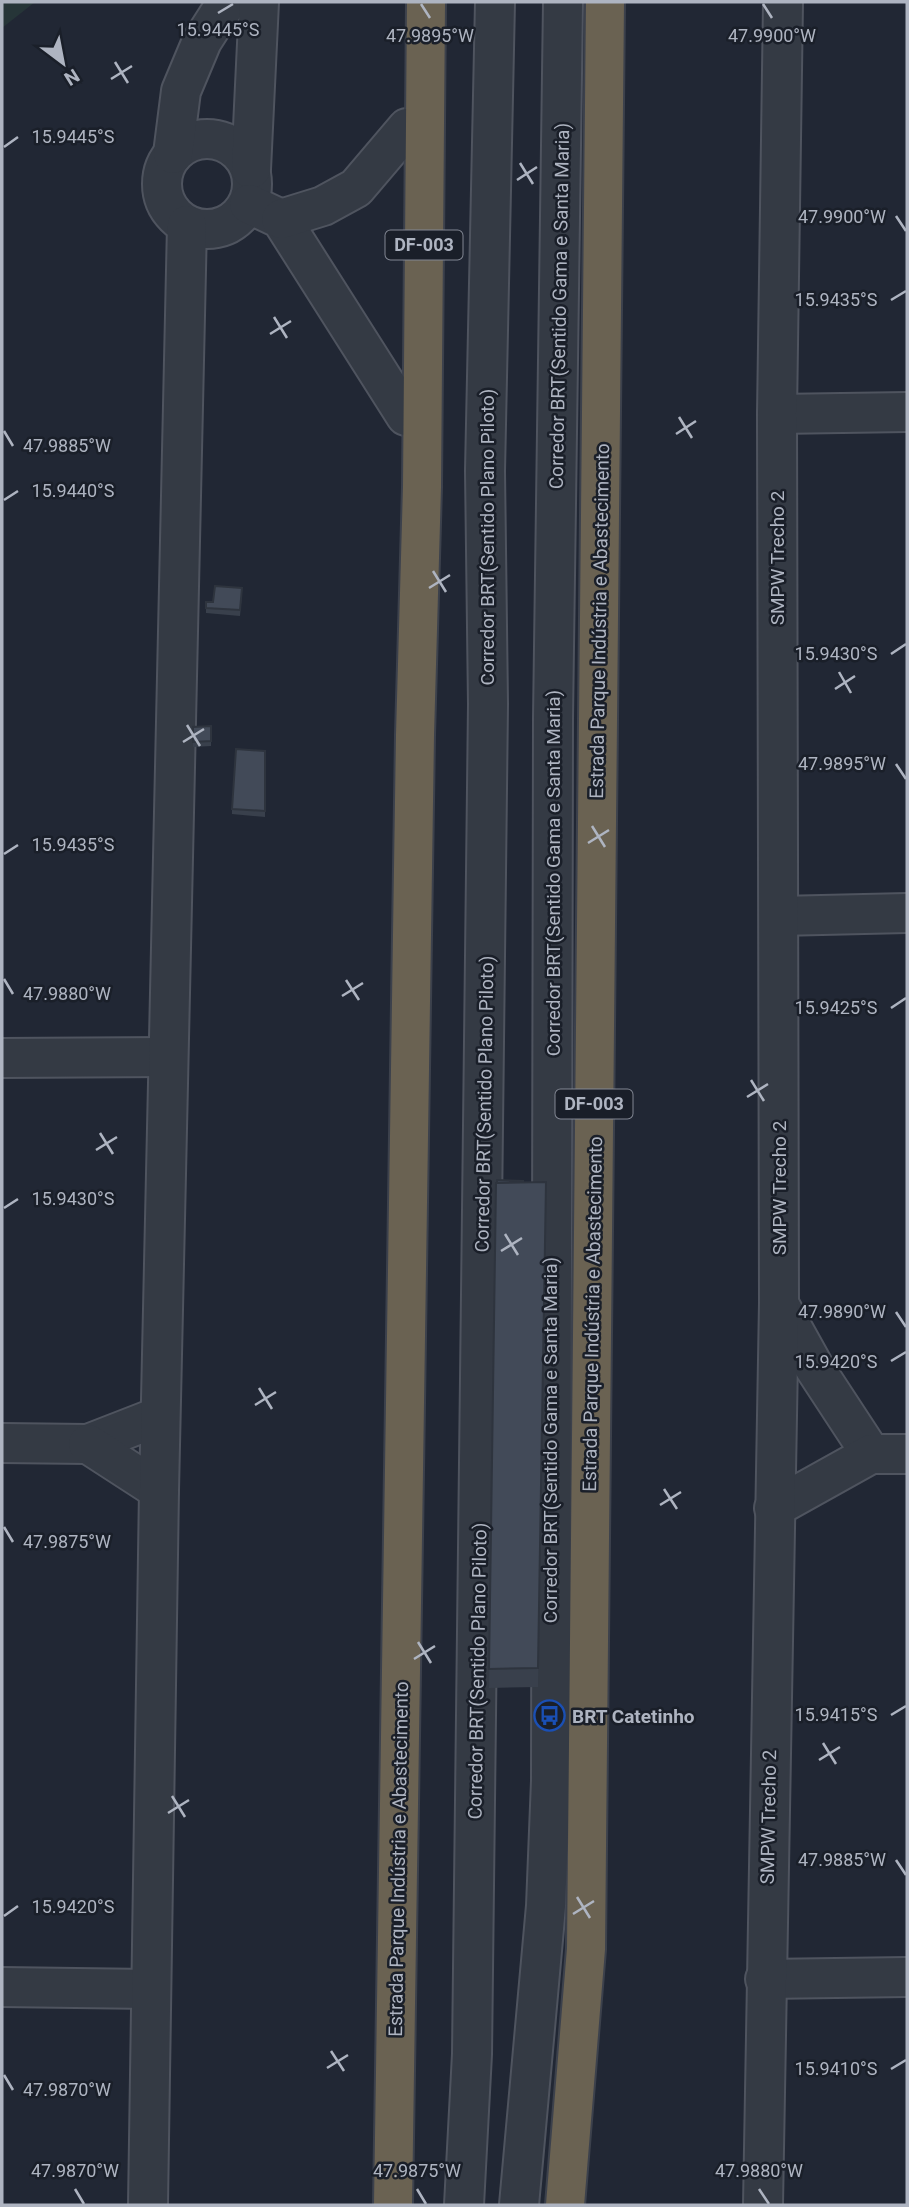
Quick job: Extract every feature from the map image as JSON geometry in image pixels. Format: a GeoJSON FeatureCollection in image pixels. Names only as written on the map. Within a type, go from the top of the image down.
{"type":"FeatureCollection","features":[{"type":"Feature","properties":{"kind":"highway","name":"Estrada Parque Indústria e Abastecimento"},"geometry":{"type":"LineString","coordinates":[[393,2205],[415,735],[422,487],[425,2]]}},
{"type":"Feature","properties":{"kind":"highway","name":"Estrada Parque Indústria e Abastecimento"},"geometry":{"type":"LineString","coordinates":[[565,2205],[586,1949],[605,2]]}},
{"type":"Feature","properties":{"kind":"street"},"geometry":{"type":"LineString","coordinates":[[173,154],[181,91],[202,41],[227,2]]}},
{"type":"Feature","properties":{"kind":"street"},"geometry":{"type":"LineString","coordinates":[[259,2],[260,197],[238,218],[222,227],[204,229],[187,225],[174,215],[163,193],[164,168],[173,154],[188,142],[207,138],[226,142],[241,152],[260,197],[406,416]]}},
{"type":"Feature","properties":{"kind":"street","name":"Corredor BRT(Sentido Plano Piloto)"},"geometry":{"type":"LineString","coordinates":[[464,2205],[472,2054],[488,718],[485,471],[495,2]]}},
{"type":"Feature","properties":{"kind":"street","name":"Corredor BRT(Sentido Gama e Santa Maria)"},"geometry":{"type":"LineString","coordinates":[[519,2205],[546,1906],[551,1781],[553,733],[563,2]]}},
{"type":"Feature","properties":{"kind":"street","name":"SMPW Trecho 2"},"geometry":{"type":"LineString","coordinates":[[763,2205],[779,1303],[777,414],[783,2]]}},
{"type":"Feature","properties":{"kind":"street"},"geometry":{"type":"LineString","coordinates":[[260,197],[323,206],[356,188],[407,128]]}},
{"type":"Feature","properties":{"kind":"street"},"geometry":{"type":"LineString","coordinates":[[148,2205],[160,1416],[187,225]]}},
{"type":"Feature","properties":{"kind":"street"},"geometry":{"type":"LineString","coordinates":[[777,414],[907,412]]}},
{"type":"Feature","properties":{"kind":"street"},"geometry":{"type":"LineString","coordinates":[[779,916],[907,913]]}},
{"type":"Feature","properties":{"kind":"street"},"geometry":{"type":"LineString","coordinates":[[2,1058],[168,1057]]}},
{"type":"Feature","properties":{"kind":"street"},"geometry":{"type":"LineString","coordinates":[[774,1508],[889,1454],[814,1367],[779,1303]]}},
{"type":"Feature","properties":{"kind":"street"},"geometry":{"type":"LineString","coordinates":[[2,1443],[88,1444],[160,1416]]}},
{"type":"Feature","properties":{"kind":"street"},"geometry":{"type":"LineString","coordinates":[[88,1444],[159,1490]]}},
{"type":"Feature","properties":{"kind":"street"},"geometry":{"type":"LineString","coordinates":[[765,1979],[907,1977]]}},
{"type":"Feature","properties":{"kind":"street"},"geometry":{"type":"LineString","coordinates":[[2,1987],[150,1989]]}},
{"type":"Feature","properties":{"kind":"shaded area"},"geometry":{"type":"Polygon","coordinates":[[[2,2],[35,2],[2,28],[2,2]]]}},
{"type":"Feature","properties":{"kind":"building"},"geometry":{"type":"Polygon","coordinates":[[[215,586],[242,588],[240,610],[206,608],[206,602],[213,602],[215,586]]]}},
{"type":"Feature","properties":{"kind":"building"},"geometry":{"type":"Polygon","coordinates":[[[211,726],[211,741],[193,742],[193,727],[211,726]]]}},
{"type":"Feature","properties":{"kind":"building"},"geometry":{"type":"Polygon","coordinates":[[[236,749],[265,751],[265,811],[232,809],[236,749]]]}},
{"type":"Feature","properties":{"kind":"building"},"geometry":{"type":"Polygon","coordinates":[[[497,1180],[523,1181],[523,1182],[497,1183],[497,1180]]]}},
{"type":"Feature","properties":{"kind":"building"},"geometry":{"type":"Polygon","coordinates":[[[546,1182],[538,1668],[489,1669],[496,1183],[546,1182]]]}},
{"type":"Feature","properties":{"kind":"place","name":"BRT Catetinho"},"geometry":{"type":"Point","coordinates":[549,1716]}}]}
